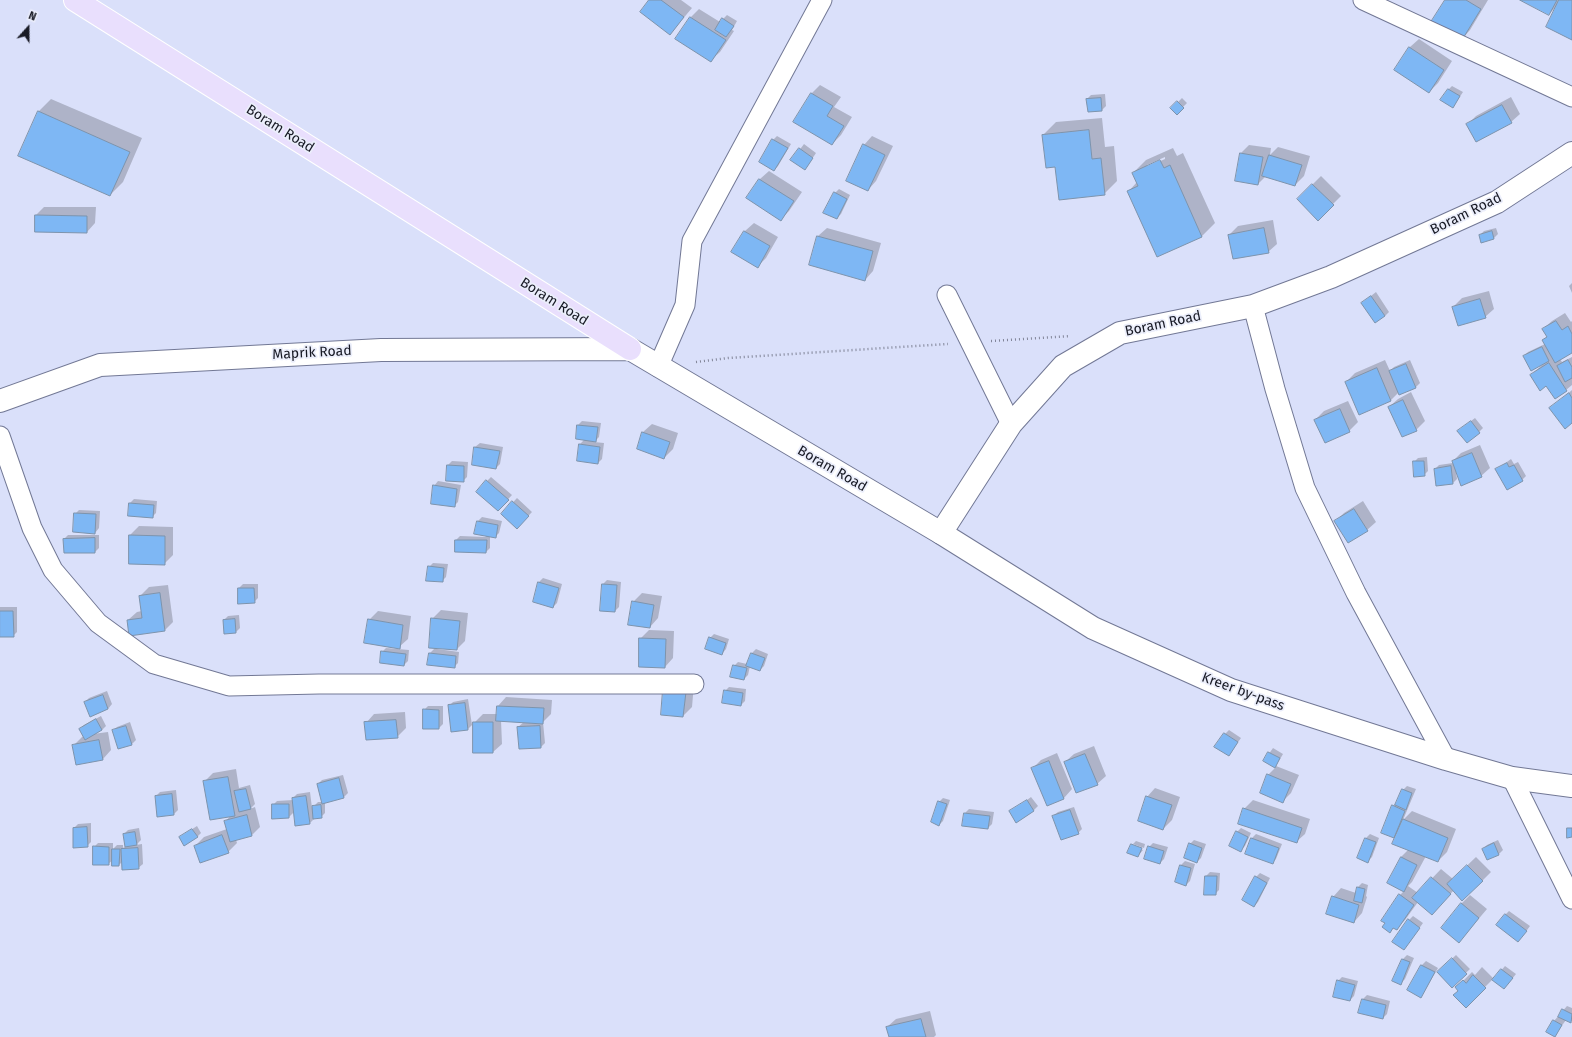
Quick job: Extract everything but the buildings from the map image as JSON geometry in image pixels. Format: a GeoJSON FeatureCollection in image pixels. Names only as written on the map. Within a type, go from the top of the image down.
{"type":"FeatureCollection","features":[{"type":"Feature","properties":{"kind":"main road","name":"Boram Road"},"geometry":{"type":"LineString","coordinates":[[75,0],[658,367],[941,533],[1011,424],[1063,366],[1120,333],[1253,306],[1331,277],[1497,202],[1572,154]]}},
{"type":"Feature","properties":{"kind":"main road","name":"Maprik Road"},"geometry":{"type":"LineString","coordinates":[[0,401],[100,365],[381,350],[630,349]]}},
{"type":"Feature","properties":{"kind":"main road","name":"Kreer by-pass"},"geometry":{"type":"LineString","coordinates":[[941,533],[1093,628],[1231,690],[1446,759],[1512,778],[1572,786]]}},
{"type":"Feature","properties":{"kind":"street"},"geometry":{"type":"LineString","coordinates":[[658,367],[685,305],[692,240],[822,0]]}},
{"type":"Feature","properties":{"kind":"street"},"geometry":{"type":"LineString","coordinates":[[1363,0],[1572,97]]}},
{"type":"Feature","properties":{"kind":"street"},"geometry":{"type":"LineString","coordinates":[[947,295],[1011,424]]}},
{"type":"Feature","properties":{"kind":"street"},"geometry":{"type":"LineString","coordinates":[[1253,306],[1275,389],[1305,488],[1356,593],[1446,759]]}},
{"type":"Feature","properties":{"kind":"street"},"geometry":{"type":"LineString","coordinates":[[0,436],[32,528],[53,570],[98,623],[154,664],[228,686],[319,684],[694,684]]}},
{"type":"Feature","properties":{"kind":"street"},"geometry":{"type":"LineString","coordinates":[[1512,778],[1572,900]]}},
{"type":"Feature","properties":{"kind":"path"},"geometry":{"type":"LineString","coordinates":[[987,341],[1073,336]]}},
{"type":"Feature","properties":{"kind":"path"},"geometry":{"type":"LineString","coordinates":[[658,367],[728,358],[956,344]]}}]}
